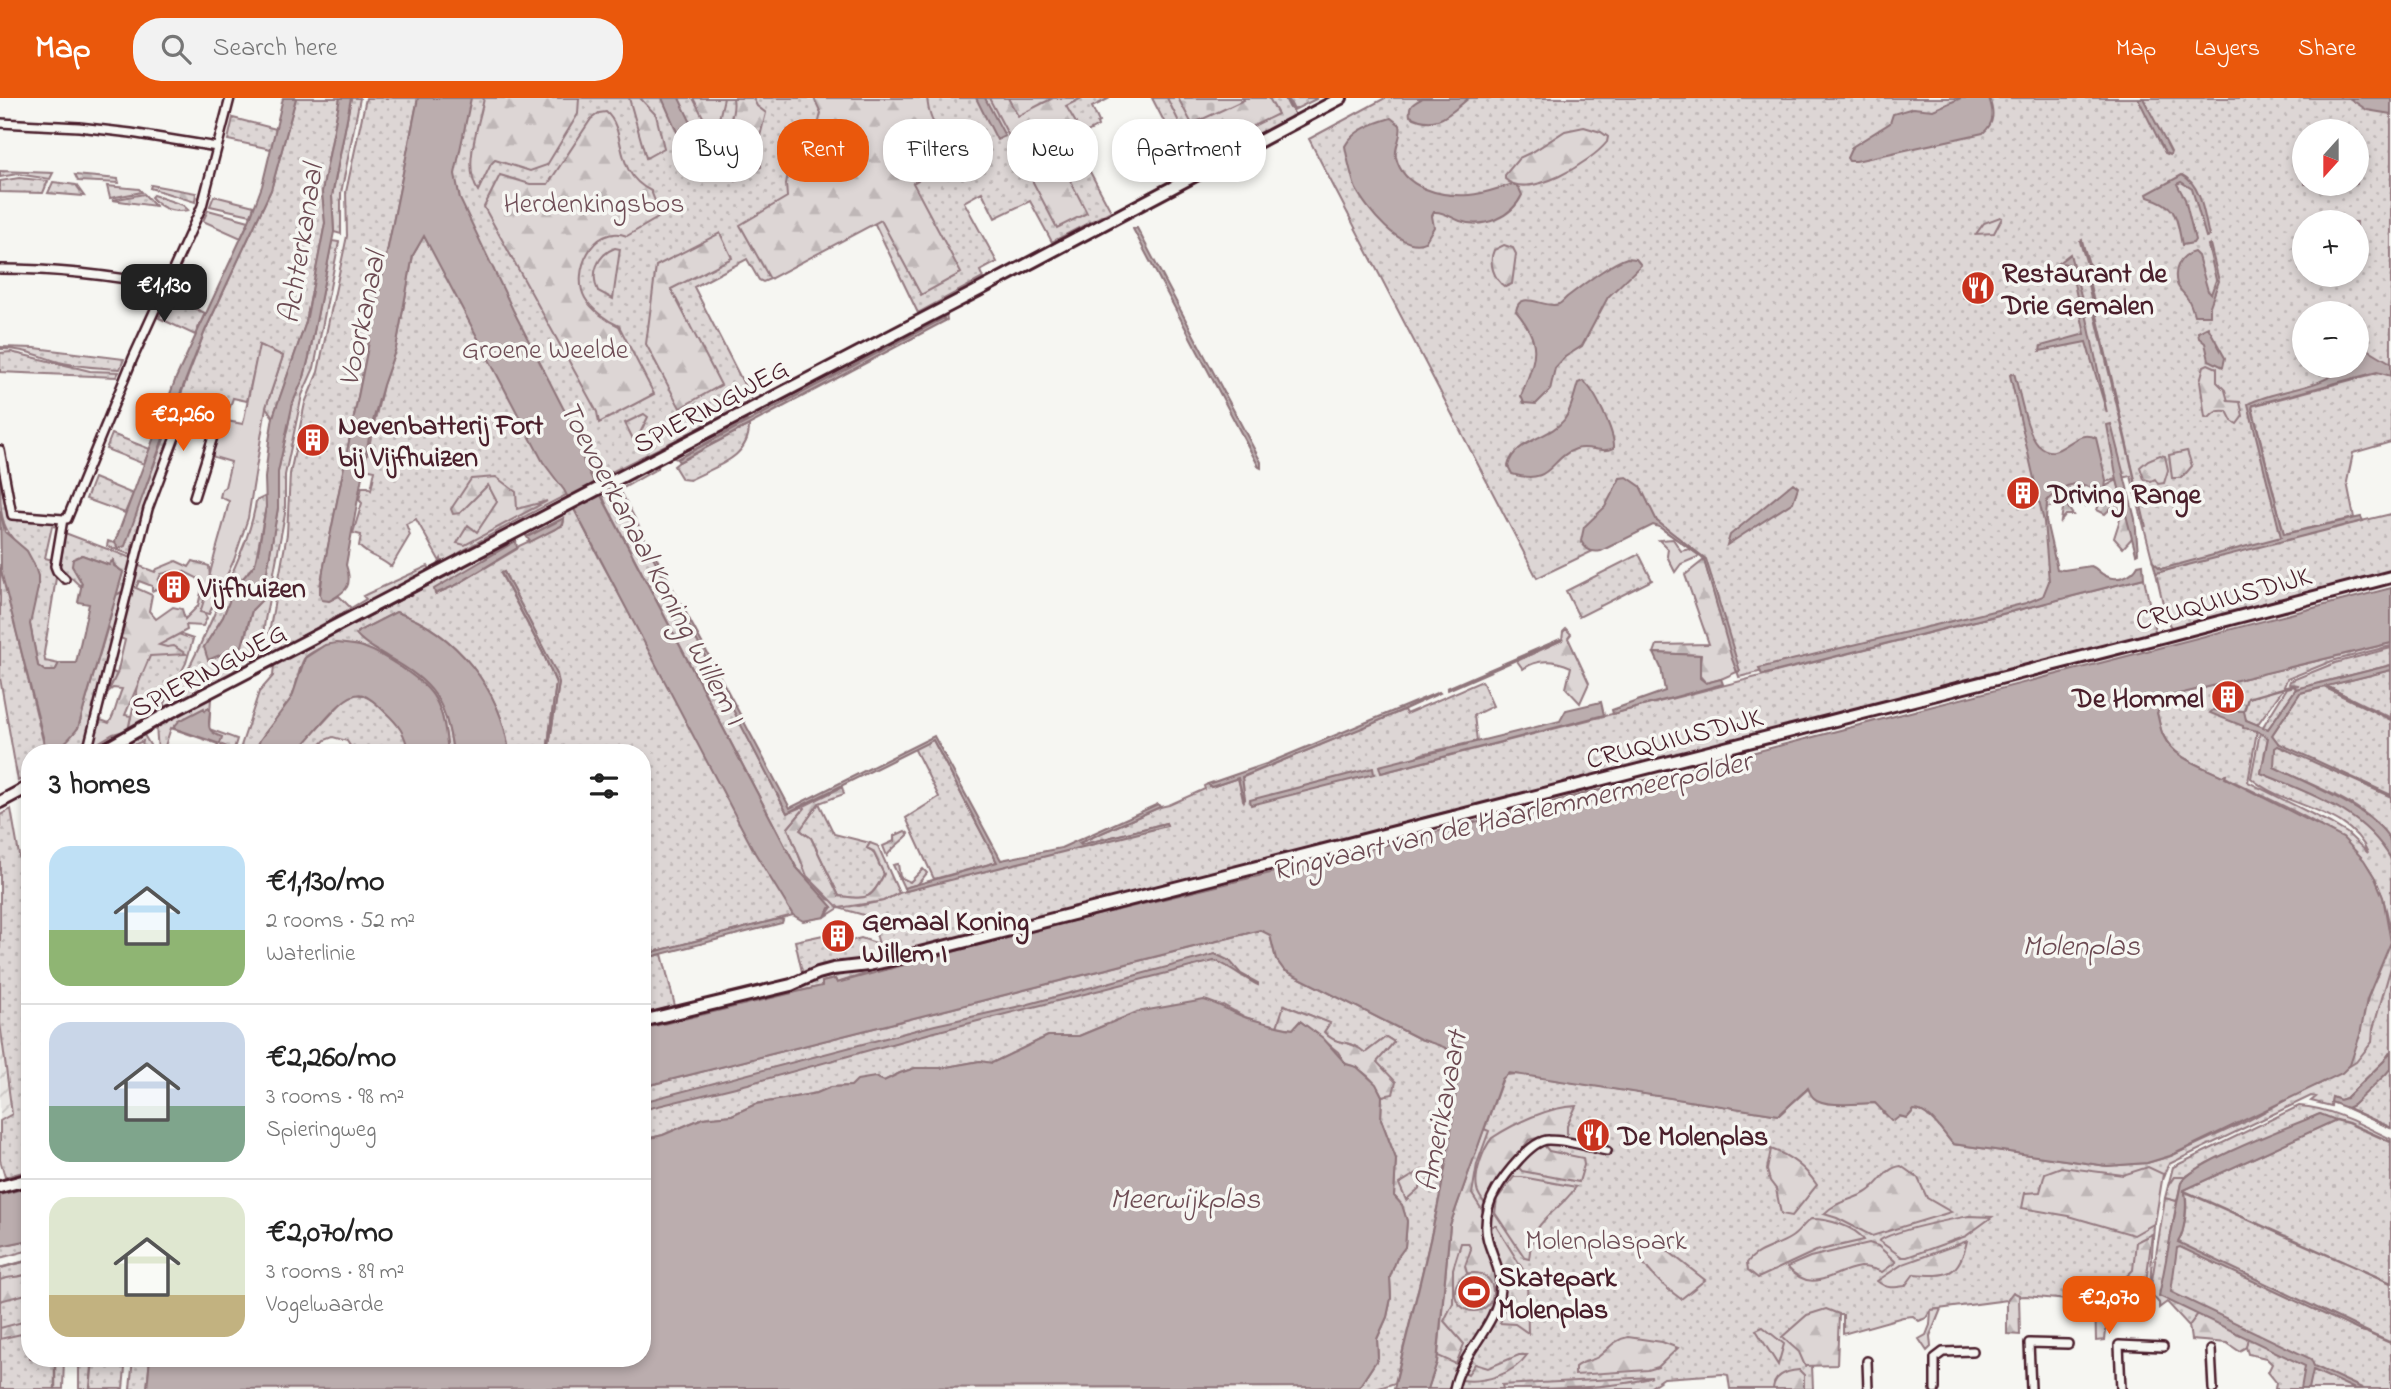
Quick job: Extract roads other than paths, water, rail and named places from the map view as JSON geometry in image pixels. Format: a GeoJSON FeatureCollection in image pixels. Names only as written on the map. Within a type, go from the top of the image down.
{"type":"FeatureCollection","features":[{"type":"Feature","properties":{"kind":"street"},"geometry":{"type":"LineString","coordinates":[[0,450],[12,514],[67,519],[133,358],[202,206],[230,98]]}},
{"type":"Feature","properties":{"kind":"street","name":"SPIERINGWEG"},"geometry":{"type":"LineString","coordinates":[[114,744],[174,710],[1341,98]]}},
{"type":"Feature","properties":{"kind":"street"},"geometry":{"type":"LineString","coordinates":[[0,123],[105,130],[216,147]]}},
{"type":"Feature","properties":{"kind":"street"},"geometry":{"type":"LineString","coordinates":[[0,269],[38,269],[115,276],[165,286]]}},
{"type":"Feature","properties":{"kind":"street","name":"SPIERINGWEG"},"geometry":{"type":"LineString","coordinates":[[89,744],[148,509],[187,405],[217,413],[217,424],[194,498]]}},
{"type":"Feature","properties":{"kind":"street"},"geometry":{"type":"LineString","coordinates":[[64,519],[55,566],[65,579]]}},
{"type":"Feature","properties":{"kind":"street","name":"CRUQUIUSDIJK"},"geometry":{"type":"LineString","coordinates":[[651,1019],[791,985],[833,969],[896,958],[2391,577]]}},
{"type":"Feature","properties":{"kind":"street"},"geometry":{"type":"LineString","coordinates":[[0,802],[21,791]]}},
{"type":"Feature","properties":{"kind":"street"},"geometry":{"type":"LineString","coordinates":[[1454,1387],[1459,1369],[1494,1314],[1500,1288],[1498,1265],[1485,1228],[1487,1213],[1496,1191],[1538,1142],[1550,1140],[1607,1151]]}},
{"type":"Feature","properties":{"kind":"street"},"geometry":{"type":"LineString","coordinates":[[0,1187],[21,1181]]}},
{"type":"Feature","properties":{"kind":"street"},"geometry":{"type":"LineString","coordinates":[[2031,1389],[2029,1343],[2068,1344]]}},
{"type":"Feature","properties":{"kind":"street"},"geometry":{"type":"LineString","coordinates":[[2121,1389],[2119,1345],[2163,1347]]}},
{"type":"Feature","properties":{"kind":"street"},"geometry":{"type":"LineString","coordinates":[[2211,1350],[2213,1389]]}},
{"type":"Feature","properties":{"kind":"street"},"geometry":{"type":"LineString","coordinates":[[1935,1389],[1935,1358],[1943,1352],[1973,1351]]}},
{"type":"Feature","properties":{"kind":"street"},"geometry":{"type":"LineString","coordinates":[[1867,1361],[1868,1389]]}},
{"type":"Feature","properties":{"kind":"water"},"geometry":{"type":"Polygon","coordinates":[[[283,98],[296,98],[271,190],[205,331],[167,427],[125,546],[118,549],[115,542],[176,378],[249,221],[262,186],[283,98]]]}},
{"type":"Feature","properties":{"kind":"water"},"geometry":{"type":"Polygon","coordinates":[[[340,98],[351,98],[332,196],[334,232],[309,357],[293,402],[278,472],[278,508],[262,600],[252,610],[242,646],[208,660],[204,647],[223,617],[234,589],[255,564],[258,553],[266,507],[265,478],[273,417],[306,322],[325,223],[322,192],[340,98]]]}},
{"type":"Feature","properties":{"kind":"water"},"geometry":{"type":"Polygon","coordinates":[[[418,98],[471,98],[455,174],[460,199],[577,435],[584,463],[796,867],[832,907],[825,917],[803,921],[793,915],[755,853],[564,490],[543,462],[424,236],[413,255],[396,348],[370,432],[346,565],[349,578],[347,587],[329,601],[322,600],[320,595],[323,571],[418,98]]]}},
{"type":"Feature","properties":{"kind":"water"},"geometry":{"type":"Polygon","coordinates":[[[662,98],[679,98],[689,119],[672,121],[662,98]]]}},
{"type":"Feature","properties":{"kind":"water"},"geometry":{"type":"Polygon","coordinates":[[[976,98],[985,98],[1005,136],[997,140],[993,132],[993,119],[986,119],[976,98]]]}},
{"type":"Feature","properties":{"kind":"water"},"geometry":{"type":"Polygon","coordinates":[[[1423,98],[1469,98],[1442,118],[1428,121],[1410,116],[1411,107],[1423,98]]]}},
{"type":"Feature","properties":{"kind":"water"},"geometry":{"type":"Polygon","coordinates":[[[1961,98],[1989,98],[1992,117],[1990,125],[1983,133],[1856,161],[1849,161],[1847,158],[1852,147],[1890,123],[1893,114],[1913,108],[1933,110],[1961,98]]]}},
{"type":"Feature","properties":{"kind":"water"},"geometry":{"type":"Polygon","coordinates":[[[2138,98],[2143,98],[2171,152],[2170,155],[2165,153],[2138,98]]]}},
{"type":"Feature","properties":{"kind":"water"},"geometry":{"type":"Polygon","coordinates":[[[2349,98],[2391,98],[2391,114],[2367,110],[2349,98]]]}},
{"type":"Feature","properties":{"kind":"water"},"geometry":{"type":"Polygon","coordinates":[[[1391,118],[1401,129],[1396,149],[1400,168],[1415,184],[1436,192],[1469,195],[1513,184],[1519,188],[1522,195],[1517,203],[1504,215],[1478,223],[1460,221],[1434,212],[1434,227],[1425,242],[1416,244],[1395,235],[1376,217],[1356,189],[1345,146],[1359,131],[1391,118]]]}},
{"type":"Feature","properties":{"kind":"water"},"geometry":{"type":"Polygon","coordinates":[[[2182,175],[2198,193],[2209,236],[2206,237],[2192,189],[2181,182],[2177,184],[2185,199],[2195,240],[2182,245],[2170,208],[2147,194],[2182,175]]]}},
{"type":"Feature","properties":{"kind":"water"},"geometry":{"type":"Polygon","coordinates":[[[1137,228],[1261,462],[1261,468],[1133,229],[1137,228]]]}},
{"type":"Feature","properties":{"kind":"water"},"geometry":{"type":"Polygon","coordinates":[[[2082,240],[2146,527],[2088,285],[2089,274],[2080,241],[2082,240]]]}},
{"type":"Feature","properties":{"kind":"water"},"geometry":{"type":"Polygon","coordinates":[[[2210,244],[2219,281],[2210,306],[2210,315],[2194,315],[2190,302],[2177,284],[2177,268],[2181,259],[2194,252],[2198,256],[2211,294],[2216,280],[2208,245],[2210,244]]]}},
{"type":"Feature","properties":{"kind":"water"},"geometry":{"type":"Polygon","coordinates":[[[2070,254],[2107,413],[2086,342],[2040,351],[2041,346],[2085,334],[2070,265],[2063,263],[2035,286],[2032,283],[2070,254]]]}},
{"type":"Feature","properties":{"kind":"water"},"geometry":{"type":"Polygon","coordinates":[[[1627,258],[1636,259],[1641,265],[1608,297],[1582,346],[1565,357],[1555,368],[1550,390],[1536,404],[1524,403],[1521,396],[1533,362],[1534,343],[1531,333],[1516,311],[1518,304],[1527,300],[1559,304],[1596,275],[1627,258]]]}},
{"type":"Feature","properties":{"kind":"water"},"geometry":{"type":"Polygon","coordinates":[[[944,318],[945,321],[679,462],[677,459],[944,318]]]}},
{"type":"Feature","properties":{"kind":"water"},"geometry":{"type":"Polygon","coordinates":[[[2208,327],[2225,358],[2223,367],[2209,360],[2205,343],[2199,338],[2198,332],[2208,327]]]}},
{"type":"Feature","properties":{"kind":"water"},"geometry":{"type":"Polygon","coordinates":[[[2369,350],[2391,363],[2391,376],[2377,372],[2369,374],[2369,350]]]}},
{"type":"Feature","properties":{"kind":"water"},"geometry":{"type":"Polygon","coordinates":[[[2014,373],[2027,422],[2038,445],[2053,451],[2080,437],[2096,438],[2106,480],[2105,490],[2101,492],[2079,483],[2067,486],[2047,501],[2046,521],[2057,569],[2091,566],[2111,578],[2120,578],[2143,564],[2144,578],[1762,675],[1759,668],[2026,603],[2043,596],[2049,581],[2044,522],[2010,375],[2014,373]]]}},
{"type":"Feature","properties":{"kind":"water"},"geometry":{"type":"Polygon","coordinates":[[[2354,378],[2253,405],[2252,408],[2284,534],[2361,517],[2363,521],[2156,573],[2153,562],[2161,569],[2281,537],[2248,404],[2323,380],[2354,378]]]}},
{"type":"Feature","properties":{"kind":"water"},"geometry":{"type":"Polygon","coordinates":[[[1583,381],[1603,412],[1614,448],[1576,449],[1560,458],[1543,474],[1525,477],[1512,474],[1508,466],[1512,457],[1524,445],[1550,432],[1564,420],[1578,383],[1583,381]]]}},
{"type":"Feature","properties":{"kind":"water"},"geometry":{"type":"Polygon","coordinates":[[[2111,424],[2135,519],[2136,554],[2117,480],[2107,425],[2111,424]]]}},
{"type":"Feature","properties":{"kind":"water"},"geometry":{"type":"Polygon","coordinates":[[[1627,477],[1640,486],[1657,521],[1706,559],[1740,671],[1737,672],[1732,659],[1704,560],[1700,556],[1653,525],[1601,551],[1589,550],[1581,541],[1584,527],[1605,507],[1620,478],[1627,477]]]}},
{"type":"Feature","properties":{"kind":"water"},"geometry":{"type":"Polygon","coordinates":[[[1793,483],[1798,487],[1793,502],[1727,545],[1730,535],[1793,483]]]}},
{"type":"Feature","properties":{"kind":"water"},"geometry":{"type":"Polygon","coordinates":[[[0,510],[5,532],[27,551],[38,576],[30,624],[38,666],[45,671],[55,671],[59,663],[76,663],[89,604],[78,602],[82,583],[72,566],[73,559],[82,555],[109,565],[113,560],[114,566],[123,572],[78,728],[63,744],[45,744],[1,571],[0,510]]]}},
{"type":"Feature","properties":{"kind":"water"},"geometry":{"type":"Polygon","coordinates":[[[564,518],[563,525],[530,542],[527,537],[564,518]]]}},
{"type":"Feature","properties":{"kind":"water"},"geometry":{"type":"Polygon","coordinates":[[[516,541],[517,548],[456,585],[435,594],[434,589],[516,541]]]}},
{"type":"Feature","properties":{"kind":"water"},"geometry":{"type":"Polygon","coordinates":[[[651,553],[654,553],[790,808],[934,736],[1001,860],[1061,848],[1158,804],[1160,807],[1079,843],[1081,845],[1166,823],[1167,826],[906,891],[904,888],[997,862],[933,740],[787,813],[651,553]]]}},
{"type":"Feature","properties":{"kind":"water"},"geometry":{"type":"Polygon","coordinates":[[[504,572],[557,674],[559,683],[549,744],[556,683],[501,573],[504,572]]]}},
{"type":"Feature","properties":{"kind":"water","name":"Molenplas"},"geometry":{"type":"Polygon","coordinates":[[[2391,588],[2391,643],[2166,697],[2157,713],[2163,735],[2173,750],[2197,765],[2222,776],[2226,775],[2225,778],[2343,838],[2364,860],[2375,878],[2383,897],[2391,942],[2367,999],[2360,1035],[2350,1065],[2342,1073],[2170,1156],[2147,1163],[2107,1166],[1953,1144],[1931,1118],[1920,1111],[1914,1110],[1907,1118],[1900,1116],[1894,1121],[1875,1103],[1826,1103],[1813,1097],[1808,1088],[1779,1115],[1509,1073],[1502,1079],[1450,1225],[1437,1362],[1428,1389],[1394,1389],[1442,1184],[1455,1101],[1458,1059],[1446,1048],[1420,1039],[1284,970],[1276,959],[1270,935],[1260,930],[651,1085],[651,1027],[822,986],[822,982],[835,979],[837,983],[1015,935],[1654,778],[2391,588]]]}},
{"type":"Feature","properties":{"kind":"water"},"geometry":{"type":"Polygon","coordinates":[[[396,612],[418,621],[438,634],[472,666],[486,686],[496,707],[507,744],[452,744],[441,706],[427,685],[404,666],[367,644],[356,634],[396,612]]]}},
{"type":"Feature","properties":{"kind":"water"},"geometry":{"type":"Polygon","coordinates":[[[1562,640],[1448,690],[1447,688],[1562,640]]]}},
{"type":"Feature","properties":{"kind":"water"},"geometry":{"type":"Polygon","coordinates":[[[325,645],[357,645],[403,668],[435,699],[441,711],[447,744],[406,744],[401,730],[378,705],[363,695],[355,695],[337,707],[304,744],[258,744],[292,697],[305,658],[325,645]]]}},
{"type":"Feature","properties":{"kind":"water"},"geometry":{"type":"Polygon","coordinates":[[[1654,653],[1700,655],[1700,678],[1706,683],[1721,679],[1723,684],[1613,714],[1612,710],[1665,691],[1661,668],[1654,653]]]}},
{"type":"Feature","properties":{"kind":"water"},"geometry":{"type":"Polygon","coordinates":[[[2391,665],[2391,670],[2327,686],[2391,720],[2324,687],[2300,693],[2272,735],[2278,743],[2391,795],[2278,746],[2275,748],[2274,767],[2336,797],[2380,827],[2389,838],[2391,859],[2366,828],[2350,816],[2316,797],[2261,773],[2268,738],[2210,713],[2213,710],[2244,711],[2246,720],[2268,729],[2296,689],[2391,665]]]}},
{"type":"Feature","properties":{"kind":"water"},"geometry":{"type":"Polygon","coordinates":[[[1439,692],[1372,724],[1242,777],[1244,801],[1238,778],[1211,787],[1208,784],[1266,764],[1439,692]]]}},
{"type":"Feature","properties":{"kind":"water"},"geometry":{"type":"Polygon","coordinates":[[[1601,702],[1604,715],[1381,773],[1379,766],[1560,721],[1566,710],[1601,702]]]}},
{"type":"Feature","properties":{"kind":"water"},"geometry":{"type":"Polygon","coordinates":[[[204,708],[205,711],[208,708],[210,710],[210,730],[222,737],[220,744],[173,728],[179,721],[204,708]]]}},
{"type":"Feature","properties":{"kind":"water"},"geometry":{"type":"Polygon","coordinates":[[[1373,768],[1374,774],[1251,805],[1250,800],[1373,768]]]}},
{"type":"Feature","properties":{"kind":"water"},"geometry":{"type":"Polygon","coordinates":[[[783,920],[782,923],[651,957],[651,953],[783,920]]]}},
{"type":"Feature","properties":{"kind":"water"},"geometry":{"type":"Polygon","coordinates":[[[1215,954],[1230,961],[1241,974],[1258,983],[1214,961],[651,1108],[651,1100],[935,1025],[1025,1005],[1215,954]]]}},
{"type":"Feature","properties":{"kind":"water","name":"Meerwijkplas"},"geometry":{"type":"Polygon","coordinates":[[[1204,1000],[1247,1018],[1282,1027],[1293,1029],[1300,1021],[1323,1038],[1346,1064],[1357,1067],[1376,1084],[1382,1096],[1381,1119],[1396,1159],[1394,1196],[1402,1205],[1407,1221],[1405,1247],[1397,1258],[1390,1277],[1391,1298],[1387,1317],[1377,1339],[1378,1358],[1359,1387],[147,1389],[149,1367],[651,1367],[651,1138],[703,1118],[732,1115],[756,1104],[817,1093],[831,1087],[851,1086],[857,1080],[875,1077],[884,1081],[915,1068],[941,1068],[980,1061],[992,1063],[1048,1036],[1079,1036],[1137,1012],[1204,1000]]]}},
{"type":"Feature","properties":{"kind":"water"},"geometry":{"type":"Polygon","coordinates":[[[2391,1051],[2391,1068],[2353,1105],[2347,1108],[2331,1102],[2332,1097],[2340,1100],[2346,1098],[2391,1051]]]}},
{"type":"Feature","properties":{"kind":"water"},"geometry":{"type":"Polygon","coordinates":[[[2320,1114],[2336,1120],[2184,1190],[2185,1217],[2178,1242],[2370,1333],[2360,1331],[2180,1247],[2177,1248],[2171,1292],[2311,1359],[2314,1366],[2364,1389],[2355,1389],[2313,1370],[2309,1389],[2301,1389],[2305,1366],[2159,1296],[2181,1183],[2190,1174],[2223,1155],[2320,1114]]]}},
{"type":"Feature","properties":{"kind":"water"},"geometry":{"type":"Polygon","coordinates":[[[21,1189],[21,1242],[0,1246],[0,1195],[21,1189]]]}},
{"type":"Feature","properties":{"kind":"waterway"},"geometry":{"type":"LineString","coordinates":[[1285,98],[1290,108]]}},
{"type":"Feature","properties":{"kind":"waterway"},"geometry":{"type":"LineString","coordinates":[[2244,711],[2248,698],[2294,685],[2296,689]]}},
{"type":"Feature","properties":{"kind":"waterway"},"geometry":{"type":"LineString","coordinates":[[2347,1108],[2391,1128]]}},
{"type":"Feature","properties":{"kind":"waterway"},"geometry":{"type":"LineString","coordinates":[[2336,1120],[2391,1142]]}},
{"type":"Feature","properties":{"kind":"waterway"},"geometry":{"type":"LineString","coordinates":[[2184,1191],[2391,1283]]}},
{"type":"Feature","properties":{"kind":"waterway"},"geometry":{"type":"LineString","coordinates":[[0,1268],[21,1262]]}},
{"type":"Feature","properties":{"kind":"waterway"},"geometry":{"type":"LineString","coordinates":[[2368,1333],[2391,1343]]}},
{"type":"Feature","properties":{"kind":"waterway"},"geometry":{"type":"LineString","coordinates":[[55,1367],[55,1389]]}},
{"type":"Feature","properties":{"kind":"waterway"},"geometry":{"type":"LineString","coordinates":[[90,1389],[92,1367]]}},
{"type":"Feature","properties":{"kind":"place","name":"Restaurant de Drie Gemalen"},"geometry":{"type":"Point","coordinates":[1978,288]}},
{"type":"Feature","properties":{"kind":"place","name":"Nevenbatterij Fort bij Vijfhuizen"},"geometry":{"type":"Point","coordinates":[313,440]}},
{"type":"Feature","properties":{"kind":"place","name":"Driving Range"},"geometry":{"type":"Point","coordinates":[2023,493]}},
{"type":"Feature","properties":{"kind":"place","name":"Vijfhuizen"},"geometry":{"type":"Point","coordinates":[174,587]}},
{"type":"Feature","properties":{"kind":"place","name":"De Hommel"},"geometry":{"type":"Point","coordinates":[2228,697]}},
{"type":"Feature","properties":{"kind":"place","name":"Gemaal Koning Willem I"},"geometry":{"type":"Point","coordinates":[838,936]}},
{"type":"Feature","properties":{"kind":"place","name":"De Molenplas"},"geometry":{"type":"Point","coordinates":[1593,1135]}},
{"type":"Feature","properties":{"kind":"place","name":"Skatepark Molenplas"},"geometry":{"type":"Point","coordinates":[1474,1292]}},
{"type":"Feature","properties":{"kind":"park label","name":"Herdenkingsbos"},"geometry":{"type":"Point","coordinates":[594,202]}},
{"type":"Feature","properties":{"kind":"park label","name":"Groene Weelde"},"geometry":{"type":"Point","coordinates":[545,348]}},
{"type":"Feature","properties":{"kind":"park label","name":"Molenplaspark"},"geometry":{"type":"Point","coordinates":[1606,1239]}},
{"type":"Feature","properties":{"kind":"water label","name":"Achterkanaal"},"geometry":{"type":"Point","coordinates":[300,244]}},
{"type":"Feature","properties":{"kind":"water label","name":"Voorkanaal"},"geometry":{"type":"Point","coordinates":[361,319]}},
{"type":"Feature","properties":{"kind":"water label","name":"Toevoerkanaal Koning Willem I"},"geometry":{"type":"Point","coordinates":[653,562]}},
{"type":"Feature","properties":{"kind":"water label","name":"Ringvaart van de Haarlemmermeerpolder"},"geometry":{"type":"Point","coordinates":[1511,815]}},
{"type":"Feature","properties":{"kind":"water label","name":"Amerikavaart"},"geometry":{"type":"Point","coordinates":[1441,1111]}}]}
